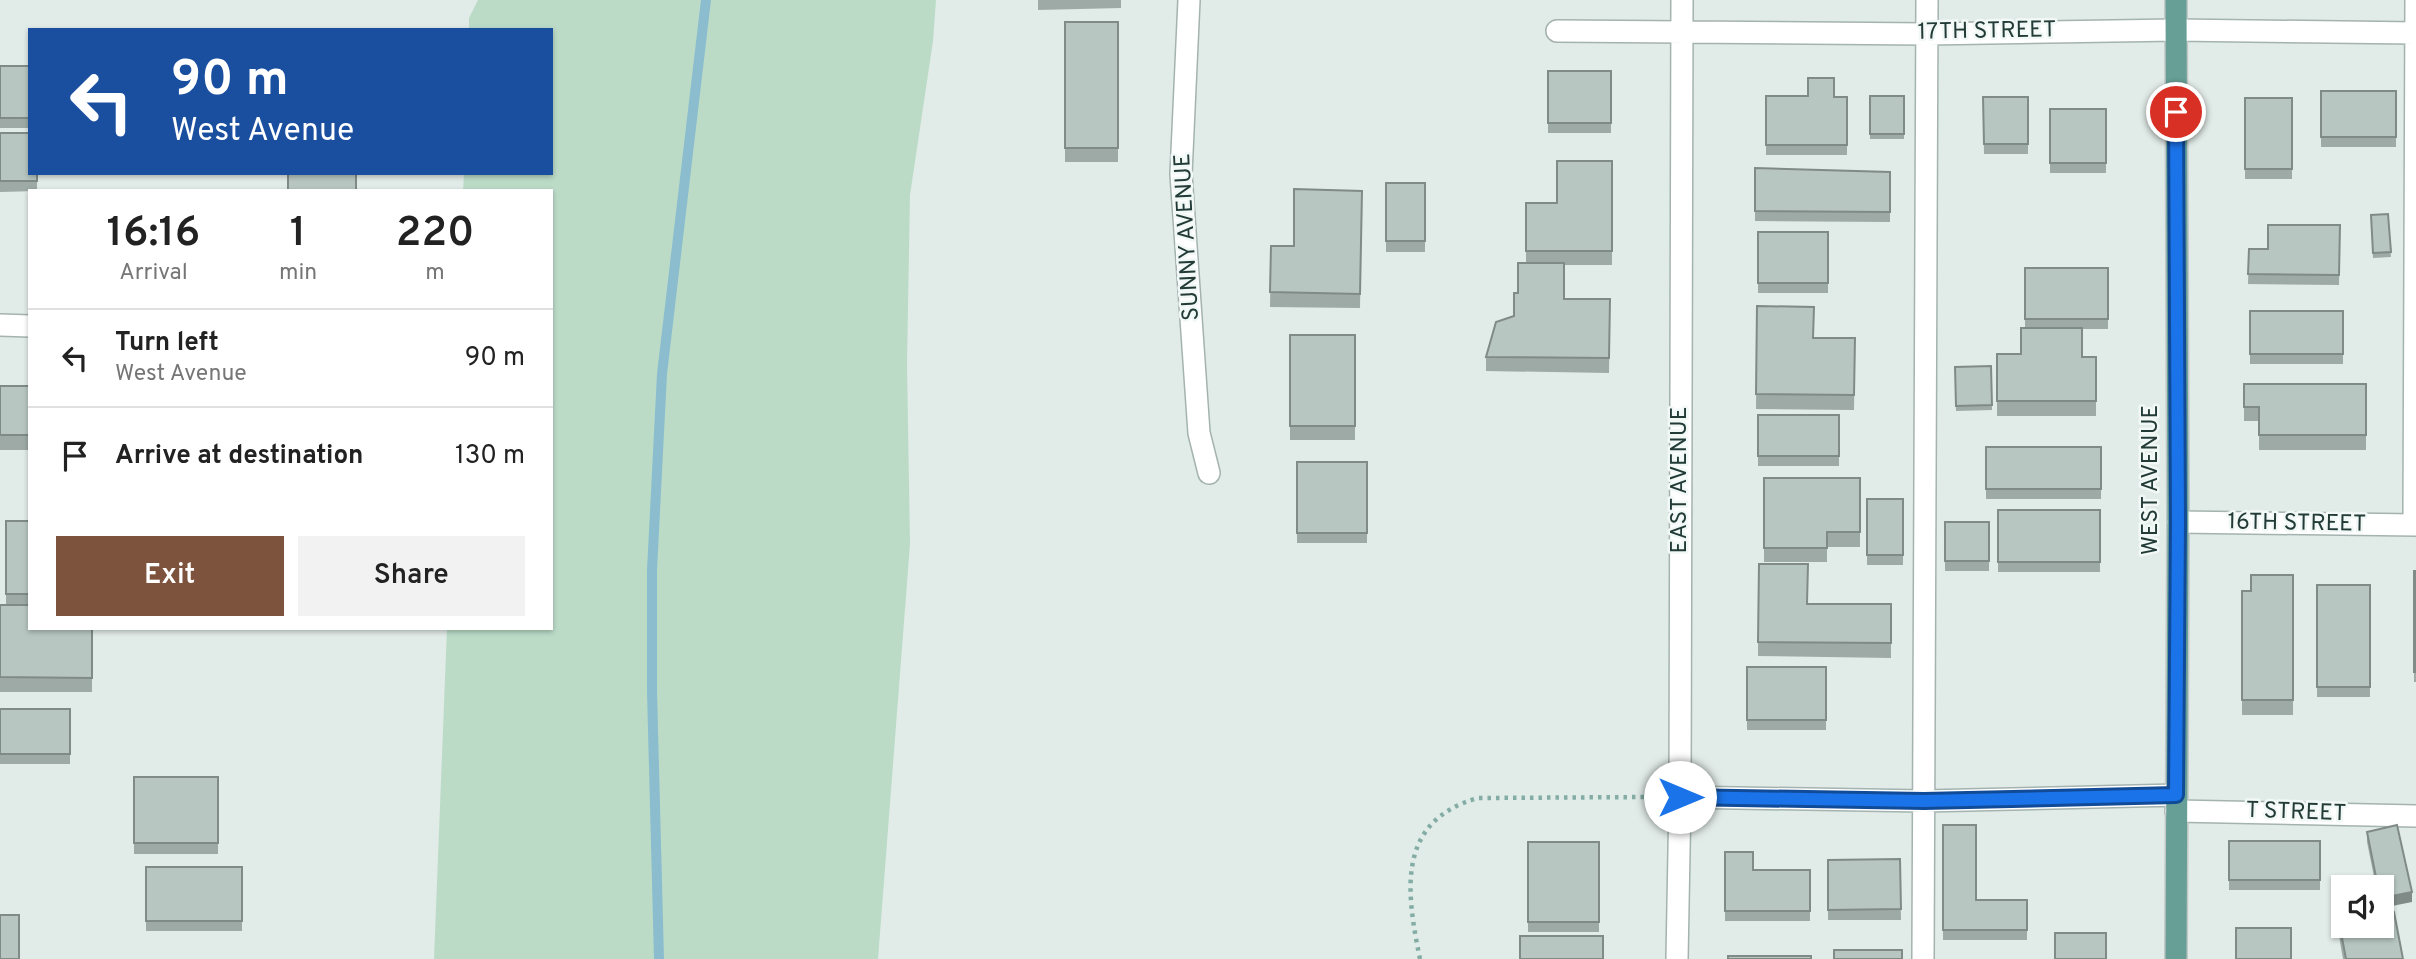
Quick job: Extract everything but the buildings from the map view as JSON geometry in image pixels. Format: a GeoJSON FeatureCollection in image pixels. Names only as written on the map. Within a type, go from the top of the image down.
{"type":"FeatureCollection","features":[{"type":"Feature","properties":{"kind":"main road","name":"WEST AVENUE"},"geometry":{"type":"LineString","coordinates":[[2176,0],[2176,959]]}},
{"type":"Feature","properties":{"kind":"street","name":"SUNNY AVENUE"},"geometry":{"type":"LineString","coordinates":[[1189,0],[1181,174],[1199,433],[1209,473]]}},
{"type":"Feature","properties":{"kind":"street","name":"EAST AVENUE"},"geometry":{"type":"LineString","coordinates":[[1677,959],[1680,797],[1682,0]]}},
{"type":"Feature","properties":{"kind":"street"},"geometry":{"type":"LineString","coordinates":[[1923,959],[1927,0]]}},
{"type":"Feature","properties":{"kind":"street"},"geometry":{"type":"LineString","coordinates":[[2415,525],[2416,0]]}},
{"type":"Feature","properties":{"kind":"street","name":"17TH STREET"},"geometry":{"type":"LineString","coordinates":[[1557,31],[1927,34],[2176,30],[2416,33]]}},
{"type":"Feature","properties":{"kind":"street"},"geometry":{"type":"LineString","coordinates":[[0,326],[28,326]]}},
{"type":"Feature","properties":{"kind":"street","name":"16TH STREET"},"geometry":{"type":"LineString","coordinates":[[2178,522],[2415,525]]}},
{"type":"Feature","properties":{"kind":"street"},"geometry":{"type":"LineString","coordinates":[[1680,797],[2176,803]]}},
{"type":"Feature","properties":{"kind":"street","name":"T STREET"},"geometry":{"type":"LineString","coordinates":[[2176,803],[2416,816]]}},
{"type":"Feature","properties":{"kind":"path"},"geometry":{"type":"LineString","coordinates":[[1420,959],[1412,921],[1410,888],[1415,854],[1425,831],[1437,817],[1457,804],[1478,798],[1680,797]]}},
{"type":"Feature","properties":{"kind":"green space"},"geometry":{"type":"Polygon","coordinates":[[[478,0],[936,0],[933,41],[910,195],[907,364],[910,544],[878,959],[434,959],[447,630],[553,630],[553,189],[463,189],[464,175],[553,175],[553,28],[469,28],[469,18],[478,0]]]}},
{"type":"Feature","properties":{"kind":"waterway"},"geometry":{"type":"LineString","coordinates":[[659,959],[652,691],[652,570],[662,374],[706,0]]}},
{"type":"Feature","properties":{"kind":"route"},"geometry":{"type":"LineString","coordinates":[[1680,797],[1924,801],[2176,795],[2176,112]]}}]}
